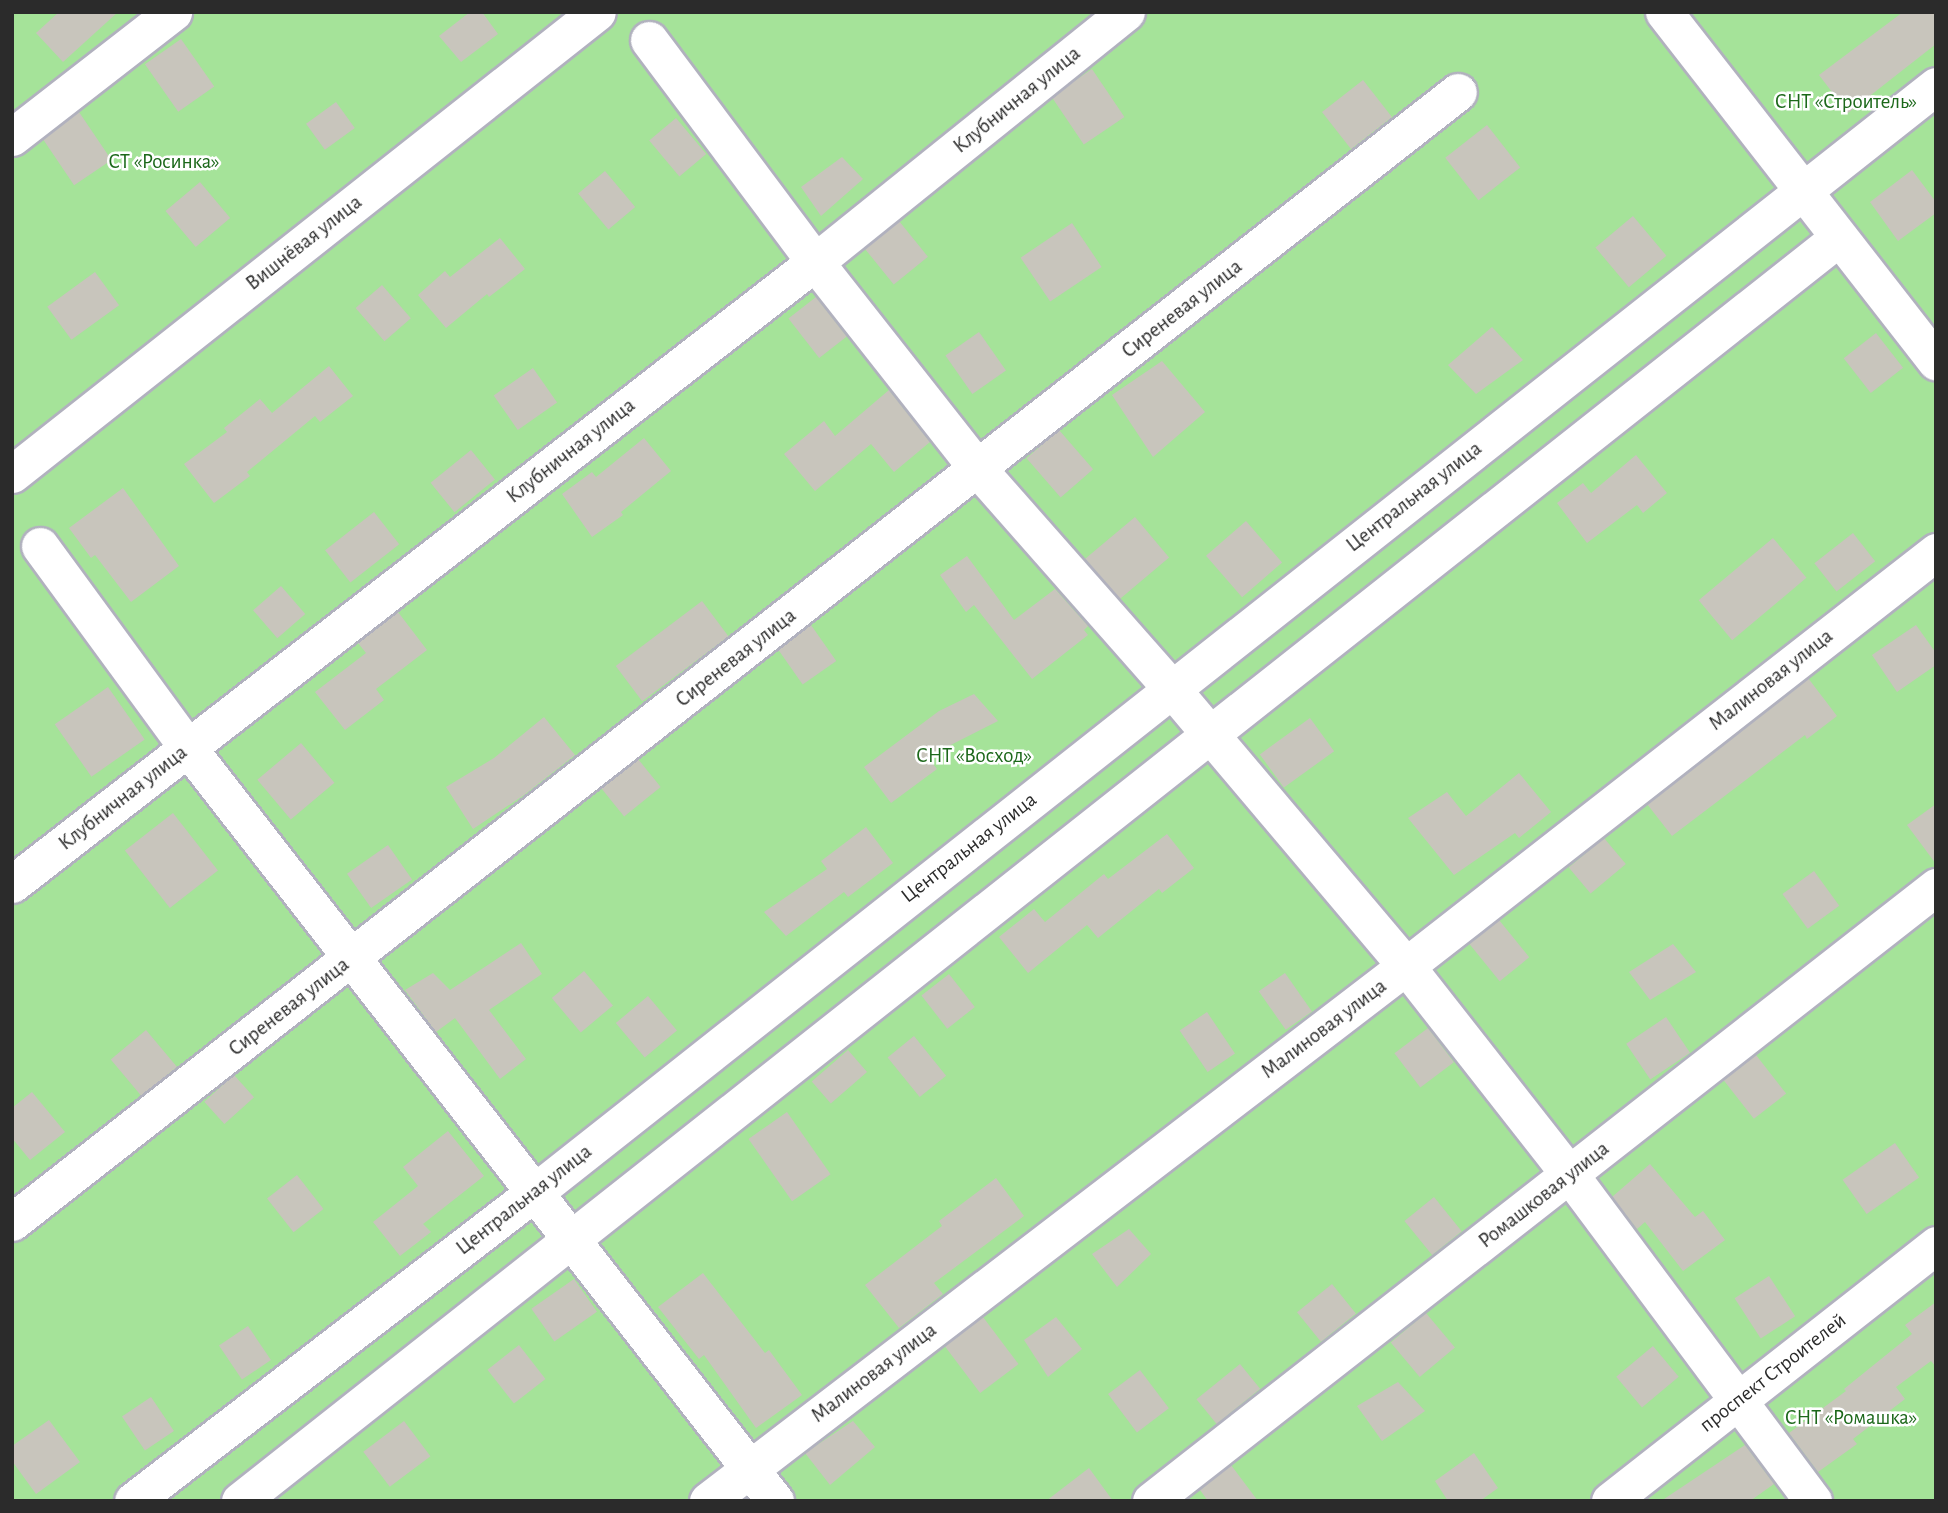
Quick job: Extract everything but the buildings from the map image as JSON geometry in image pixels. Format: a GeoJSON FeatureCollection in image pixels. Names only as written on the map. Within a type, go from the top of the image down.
{"type":"FeatureCollection","features":[{"type":"Feature","properties":{"kind":"street"},"geometry":{"type":"LineString","coordinates":[[12,137],[173,12]]}},
{"type":"Feature","properties":{"kind":"street","name":"Вишнёвая улица"},"geometry":{"type":"LineString","coordinates":[[12,474],[597,12]]}},
{"type":"Feature","properties":{"kind":"street","name":"Клубничная улица"},"geometry":{"type":"LineString","coordinates":[[12,884],[815,262],[1126,12]]}},
{"type":"Feature","properties":{"kind":"street"},"geometry":{"type":"LineString","coordinates":[[1664,12],[1936,362]]}},
{"type":"Feature","properties":{"kind":"street"},"geometry":{"type":"LineString","coordinates":[[649,40],[815,262],[978,469],[1171,688],[1406,966],[1570,1175],[1813,1501]]}},
{"type":"Feature","properties":{"kind":"street","name":"Центральная улица"},"geometry":{"type":"LineString","coordinates":[[134,1501],[535,1192],[1936,86]]}},
{"type":"Feature","properties":{"kind":"street","name":"Сиреневая улица"},"geometry":{"type":"LineString","coordinates":[[12,1222],[1458,92]]}},
{"type":"Feature","properties":{"kind":"street"},"geometry":{"type":"LineString","coordinates":[[240,1501],[1838,238]]}},
{"type":"Feature","properties":{"kind":"street"},"geometry":{"type":"LineString","coordinates":[[40,546],[188,748],[775,1501]]}},
{"type":"Feature","properties":{"kind":"street","name":"Малиновая улица"},"geometry":{"type":"LineString","coordinates":[[708,1501],[1406,966],[1936,552]]}},
{"type":"Feature","properties":{"kind":"street","name":"Ромашковая улица"},"geometry":{"type":"LineString","coordinates":[[1150,1501],[1936,887]]}},
{"type":"Feature","properties":{"kind":"street","name":"проспект Строителей"},"geometry":{"type":"LineString","coordinates":[[1610,1501],[1936,1245]]}},
{"type":"Feature","properties":{"kind":"green space","name":"СНТ «Восход»"},"geometry":{"type":"Polygon","coordinates":[[[12,12],[1936,12],[1936,1501],[12,1501],[12,12]]]}},
{"type":"Feature","properties":{"kind":"park label","name":"СНТ «Строитель»"},"geometry":{"type":"Point","coordinates":[1846,102]}},
{"type":"Feature","properties":{"kind":"park label","name":"СТ «Росинка»"},"geometry":{"type":"Point","coordinates":[164,162]}},
{"type":"Feature","properties":{"kind":"park label","name":"СНТ «Ромашка»"},"geometry":{"type":"Point","coordinates":[1851,1418]}}]}
